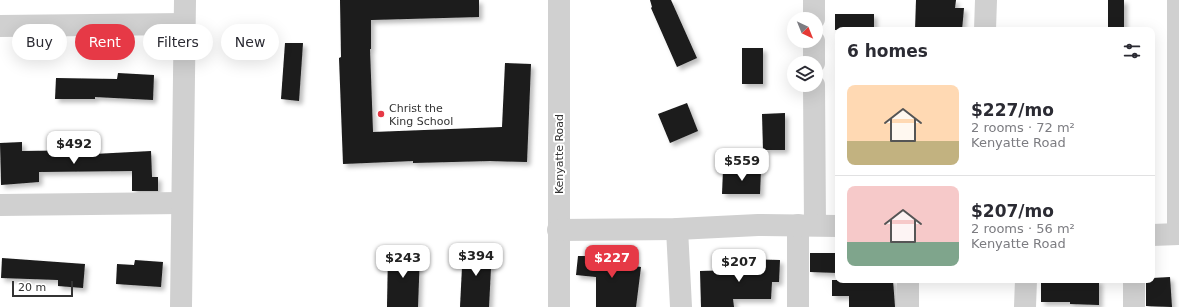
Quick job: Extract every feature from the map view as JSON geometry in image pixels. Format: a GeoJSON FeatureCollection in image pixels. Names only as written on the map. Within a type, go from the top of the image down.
{"type":"FeatureCollection","features":[{"type":"Feature","properties":{"kind":"street"},"geometry":{"type":"LineString","coordinates":[[184,24],[185,0]]}},
{"type":"Feature","properties":{"kind":"street","name":"Kenyatte Road"},"geometry":{"type":"LineString","coordinates":[[559,0],[559,307]]}},
{"type":"Feature","properties":{"kind":"street"},"geometry":{"type":"LineString","coordinates":[[814,0],[814,12]]}},
{"type":"Feature","properties":{"kind":"street"},"geometry":{"type":"LineString","coordinates":[[985,27],[986,0]]}},
{"type":"Feature","properties":{"kind":"street"},"geometry":{"type":"LineString","coordinates":[[1155,235],[1179,234],[1178,0]]}},
{"type":"Feature","properties":{"kind":"street"},"geometry":{"type":"LineString","coordinates":[[0,26],[143,24]]}},
{"type":"Feature","properties":{"kind":"street"},"geometry":{"type":"LineString","coordinates":[[181,307],[184,60]]}},
{"type":"Feature","properties":{"kind":"street"},"geometry":{"type":"LineString","coordinates":[[798,307],[807,225],[814,92]]}},
{"type":"Feature","properties":{"kind":"street"},"geometry":{"type":"LineString","coordinates":[[0,205],[182,203]]}},
{"type":"Feature","properties":{"kind":"street"},"geometry":{"type":"LineString","coordinates":[[558,230],[677,229],[758,225],[835,226]]}},
{"type":"Feature","properties":{"kind":"street"},"geometry":{"type":"LineString","coordinates":[[677,229],[681,307]]}},
{"type":"Feature","properties":{"kind":"street"},"geometry":{"type":"LineString","coordinates":[[908,283],[908,307]]}},
{"type":"Feature","properties":{"kind":"street"},"geometry":{"type":"LineString","coordinates":[[1025,307],[1026,283]]}},
{"type":"Feature","properties":{"kind":"street"},"geometry":{"type":"LineString","coordinates":[[1134,283],[1134,307]]}},
{"type":"Feature","properties":{"kind":"building"},"geometry":{"type":"Polygon","coordinates":[[[340,0],[479,0],[479,17],[371,20],[370,49],[373,132],[502,127],[505,63],[531,64],[527,162],[490,161],[413,163],[413,161],[343,164],[339,58],[341,57],[340,0]]]}},
{"type":"Feature","properties":{"kind":"building"},"geometry":{"type":"Polygon","coordinates":[[[650,0],[671,0],[697,58],[677,67],[651,8],[650,0]]]}},
{"type":"Feature","properties":{"kind":"building"},"geometry":{"type":"Polygon","coordinates":[[[916,0],[956,0],[955,8],[964,8],[962,27],[915,27],[916,0]]]}},
{"type":"Feature","properties":{"kind":"building"},"geometry":{"type":"Polygon","coordinates":[[[1108,0],[1124,0],[1124,27],[1108,27],[1108,0]]]}},
{"type":"Feature","properties":{"kind":"building"},"geometry":{"type":"Polygon","coordinates":[[[835,14],[874,14],[874,27],[835,27],[835,14]]]}},
{"type":"Feature","properties":{"kind":"building"},"geometry":{"type":"Polygon","coordinates":[[[285,43],[303,43],[299,101],[281,99],[285,43]]]}},
{"type":"Feature","properties":{"kind":"building"},"geometry":{"type":"Polygon","coordinates":[[[742,48],[763,48],[763,84],[742,84],[742,48]]]}},
{"type":"Feature","properties":{"kind":"building"},"geometry":{"type":"Polygon","coordinates":[[[118,73],[154,75],[153,100],[95,97],[95,99],[55,99],[56,78],[117,79],[118,73]]]}},
{"type":"Feature","properties":{"kind":"building"},"geometry":{"type":"Polygon","coordinates":[[[687,103],[698,131],[670,143],[658,114],[687,103]]]}},
{"type":"Feature","properties":{"kind":"building"},"geometry":{"type":"Polygon","coordinates":[[[785,113],[785,150],[763,150],[762,114],[785,113]]]}},
{"type":"Feature","properties":{"kind":"building"},"geometry":{"type":"Polygon","coordinates":[[[22,142],[22,151],[94,150],[94,154],[151,151],[152,177],[158,177],[158,191],[132,191],[132,171],[39,172],[39,182],[1,185],[0,143],[22,142]]]}},
{"type":"Feature","properties":{"kind":"building"},"geometry":{"type":"Polygon","coordinates":[[[723,170],[761,170],[760,194],[722,194],[723,170]]]}},
{"type":"Feature","properties":{"kind":"building"},"geometry":{"type":"Polygon","coordinates":[[[463,247],[492,248],[489,307],[460,307],[463,247]]]}},
{"type":"Feature","properties":{"kind":"building"},"geometry":{"type":"Polygon","coordinates":[[[388,252],[420,252],[418,307],[387,307],[388,252]]]}},
{"type":"Feature","properties":{"kind":"building"},"geometry":{"type":"Polygon","coordinates":[[[810,253],[835,253],[835,273],[810,272],[810,253]]]}},
{"type":"Feature","properties":{"kind":"building"},"geometry":{"type":"Polygon","coordinates":[[[578,256],[619,256],[635,258],[634,266],[641,267],[636,307],[596,307],[596,277],[576,275],[578,256]]]}},
{"type":"Feature","properties":{"kind":"building"},"geometry":{"type":"Polygon","coordinates":[[[2,258],[85,264],[83,288],[58,286],[58,280],[1,278],[2,258]]]}},
{"type":"Feature","properties":{"kind":"building"},"geometry":{"type":"Polygon","coordinates":[[[735,259],[780,260],[779,282],[772,282],[771,299],[733,299],[734,307],[701,307],[700,271],[735,270],[735,259]]]}},
{"type":"Feature","properties":{"kind":"building"},"geometry":{"type":"Polygon","coordinates":[[[135,260],[163,262],[161,287],[116,284],[117,264],[134,265],[135,260]]]}},
{"type":"Feature","properties":{"kind":"building"},"geometry":{"type":"Polygon","coordinates":[[[1170,277],[1172,307],[1146,306],[1146,283],[1155,283],[1155,278],[1170,277]]]}},
{"type":"Feature","properties":{"kind":"building"},"geometry":{"type":"Polygon","coordinates":[[[832,280],[835,280],[835,283],[893,283],[895,307],[849,307],[849,296],[832,296],[832,280]]]}},
{"type":"Feature","properties":{"kind":"building"},"geometry":{"type":"Polygon","coordinates":[[[1041,283],[1099,283],[1099,305],[1070,304],[1070,302],[1041,302],[1041,283]]]}},
{"type":"Feature","properties":{"kind":"place","name":"Christ the King School"},"geometry":{"type":"Point","coordinates":[381,114]}}]}
